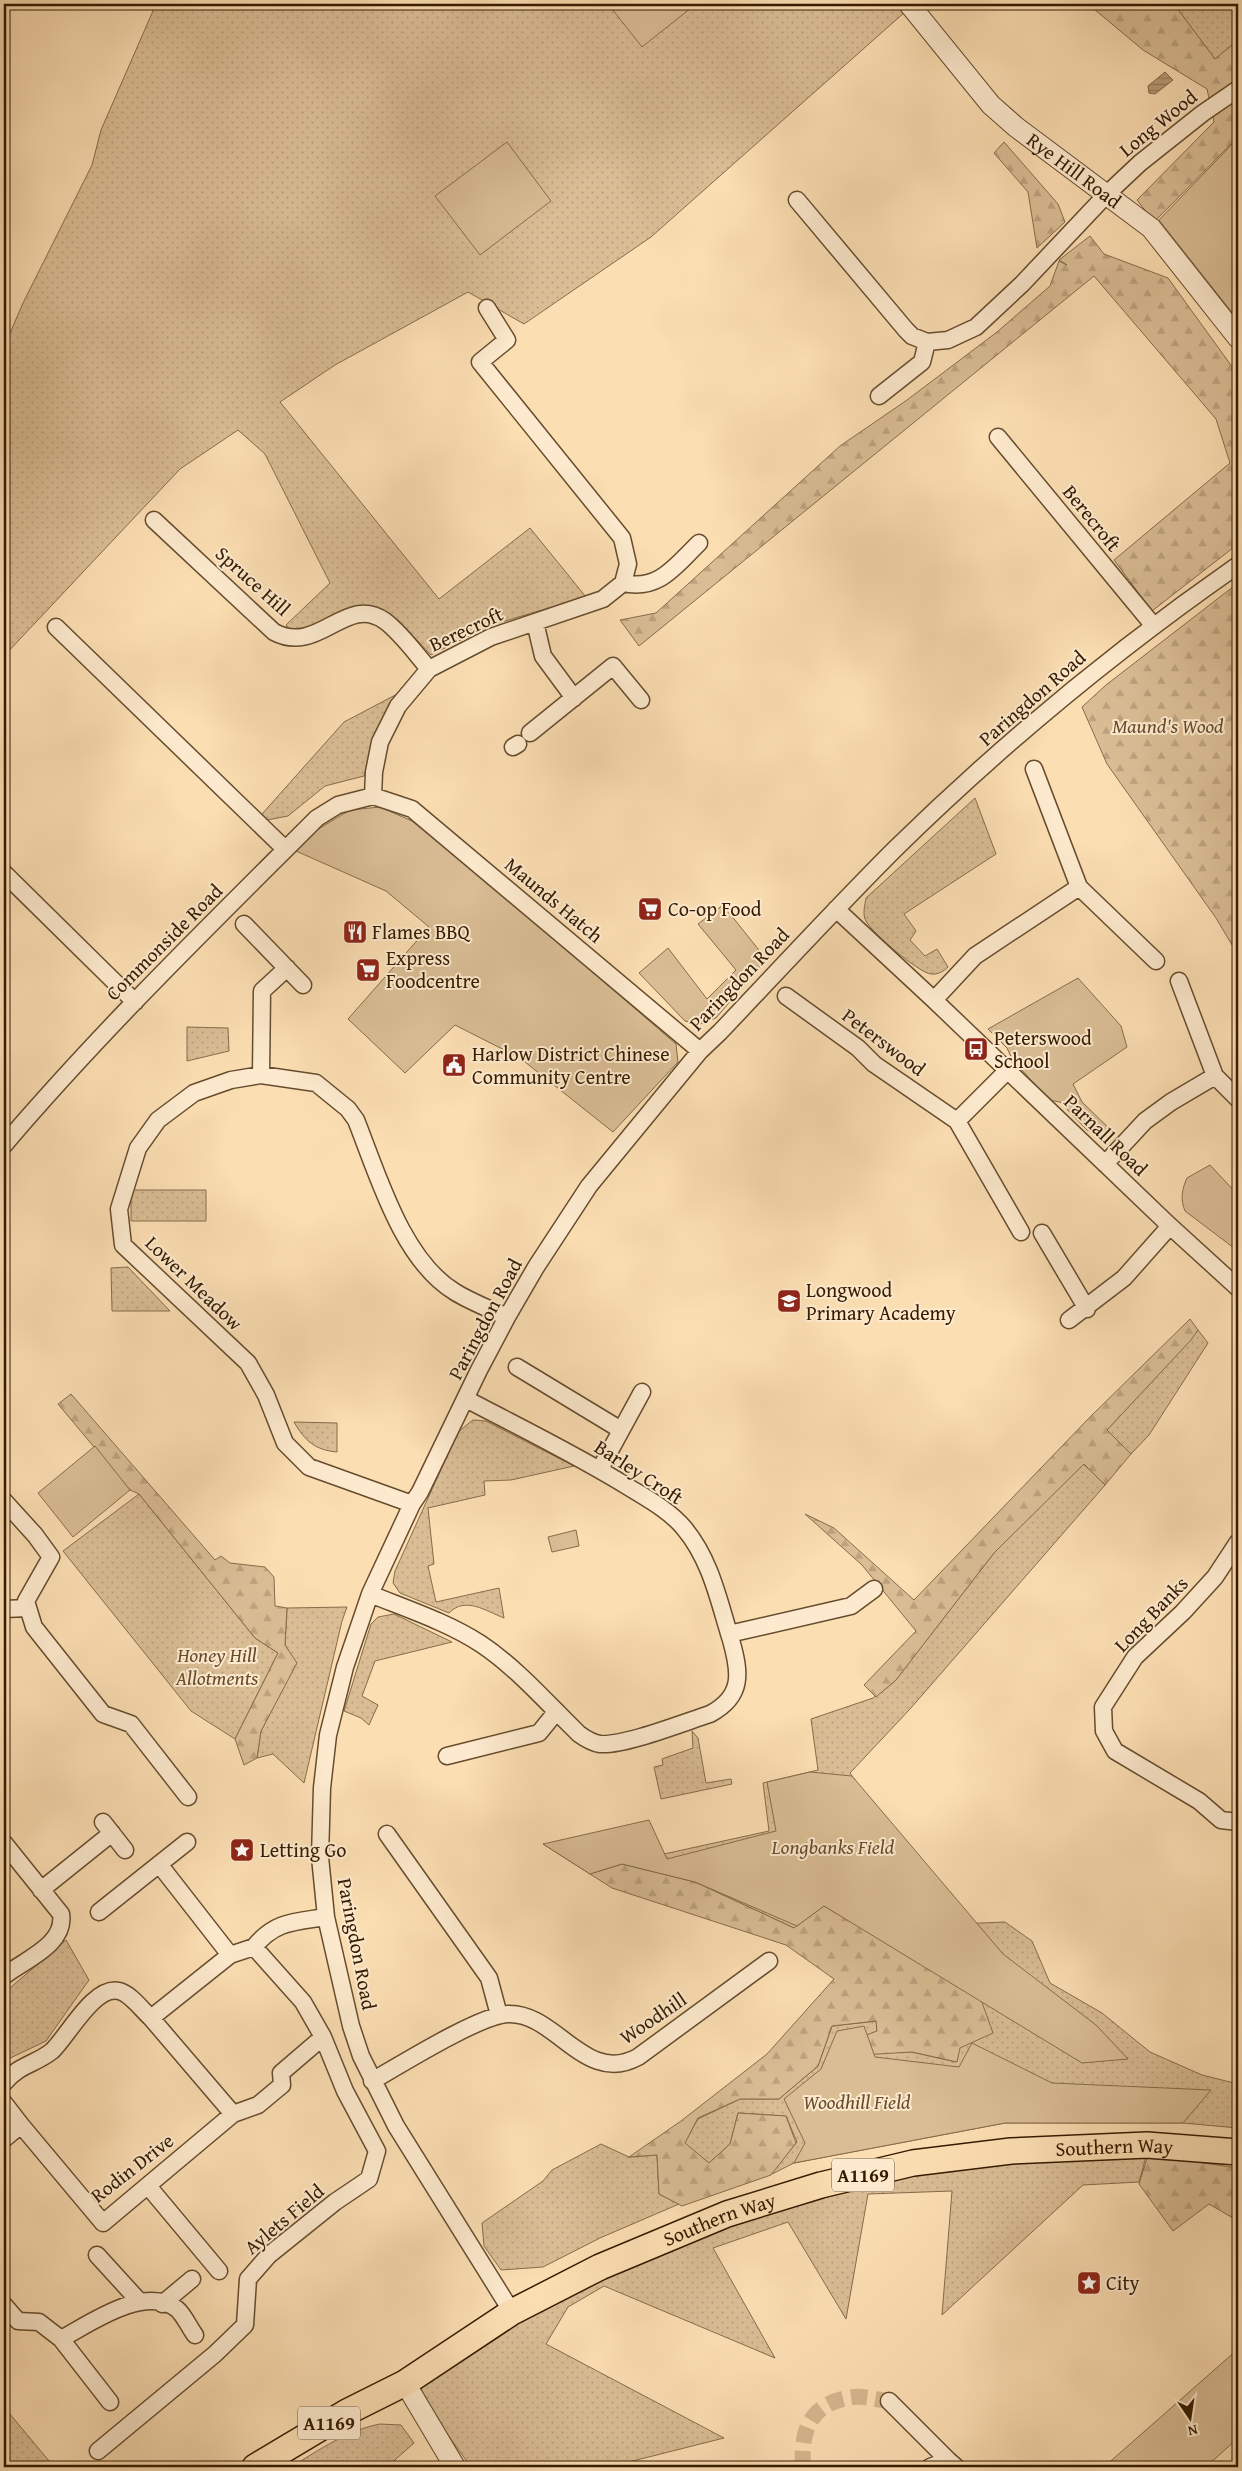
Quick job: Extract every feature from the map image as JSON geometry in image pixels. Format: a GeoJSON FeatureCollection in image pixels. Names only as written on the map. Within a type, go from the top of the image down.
{"type":"FeatureCollection","features":[{"type":"Feature","properties":{"kind":"main road","name":"Southern Way"},"geometry":{"type":"LineString","coordinates":[[255,2467],[347,2412],[405,2383],[512,2312],[600,2267],[727,2214],[821,2185],[913,2163],[1011,2151],[1147,2145],[1238,2152]]}},
{"type":"Feature","properties":{"kind":"street","name":"Rye Hill Road"},"geometry":{"type":"LineString","coordinates":[[910,4],[991,105],[1016,127],[1151,228],[1238,338]]}},
{"type":"Feature","properties":{"kind":"street","name":"Long Wood"},"geometry":{"type":"LineString","coordinates":[[1107,194],[1172,137],[1238,89]]}},
{"type":"Feature","properties":{"kind":"street"},"geometry":{"type":"LineString","coordinates":[[797,200],[906,330],[927,342],[948,340],[976,327],[1022,284],[1107,194]]}},
{"type":"Feature","properties":{"kind":"street"},"geometry":{"type":"LineString","coordinates":[[487,308],[508,340],[480,362],[622,538],[628,564],[623,583],[642,586],[655,582],[698,543]]}},
{"type":"Feature","properties":{"kind":"street"},"geometry":{"type":"LineString","coordinates":[[879,396],[922,362],[927,342]]}},
{"type":"Feature","properties":{"kind":"street","name":"Berecroft"},"geometry":{"type":"LineString","coordinates":[[998,438],[1153,625]]}},
{"type":"Feature","properties":{"kind":"street","name":"Spruce Hill"},"geometry":{"type":"LineString","coordinates":[[154,520],[274,632],[291,638],[309,637],[344,618],[368,615],[384,621],[430,669]]}},
{"type":"Feature","properties":{"kind":"street","name":"Paringdon Road"},"geometry":{"type":"LineString","coordinates":[[512,2312],[396,2126],[372,2081],[351,2026],[326,1917],[320,1857],[322,1788],[328,1735],[345,1667],[370,1594],[412,1504],[420,1492],[507,1317],[536,1267],[589,1186],[700,1051],[836,909],[945,803],[1097,668],[1153,625],[1238,565]]}},
{"type":"Feature","properties":{"kind":"street","name":"Berecroft"},"geometry":{"type":"LineString","coordinates":[[373,796],[374,772],[380,742],[398,706],[430,669],[491,637],[603,599],[623,583]]}},
{"type":"Feature","properties":{"kind":"street"},"geometry":{"type":"LineString","coordinates":[[535,622],[543,656],[574,698]]}},
{"type":"Feature","properties":{"kind":"street"},"geometry":{"type":"LineString","coordinates":[[56,627],[285,849]]}},
{"type":"Feature","properties":{"kind":"street"},"geometry":{"type":"LineString","coordinates":[[520,741],[613,666],[641,700]]}},
{"type":"Feature","properties":{"kind":"street"},"geometry":{"type":"LineString","coordinates":[[1034,769],[1079,887],[1156,961]]}},
{"type":"Feature","properties":{"kind":"street","name":"Commonside Road"},"geometry":{"type":"LineString","coordinates":[[4,1145],[55,1086],[135,1002],[316,818],[338,806],[373,796]]}},
{"type":"Feature","properties":{"kind":"street","name":"Maunds Hatch"},"geometry":{"type":"LineString","coordinates":[[373,796],[412,809],[700,1051]]}},
{"type":"Feature","properties":{"kind":"street"},"geometry":{"type":"LineString","coordinates":[[4,873],[135,1002]]}},
{"type":"Feature","properties":{"kind":"street"},"geometry":{"type":"LineString","coordinates":[[934,1000],[963,968],[986,948],[1079,887]]}},
{"type":"Feature","properties":{"kind":"street","name":"Parnall Road"},"geometry":{"type":"LineString","coordinates":[[836,909],[1170,1226],[1238,1288]]}},
{"type":"Feature","properties":{"kind":"street"},"geometry":{"type":"LineString","coordinates":[[244,924],[303,985]]}},
{"type":"Feature","properties":{"kind":"street"},"geometry":{"type":"LineString","coordinates":[[261,1075],[262,991],[286,968]]}},
{"type":"Feature","properties":{"kind":"street"},"geometry":{"type":"LineString","coordinates":[[1179,981],[1215,1076],[1238,1099]]}},
{"type":"Feature","properties":{"kind":"street","name":"Peterswood"},"geometry":{"type":"LineString","coordinates":[[786,996],[858,1048],[874,1064],[958,1120],[1021,1232]]}},
{"type":"Feature","properties":{"kind":"street"},"geometry":{"type":"LineString","coordinates":[[958,1120],[1008,1071]]}},
{"type":"Feature","properties":{"kind":"street","name":"Lower Meadow"},"geometry":{"type":"LineString","coordinates":[[412,1504],[309,1467],[285,1443],[266,1395],[248,1364],[124,1245],[119,1209],[138,1148],[158,1120],[194,1093],[231,1080],[261,1075],[316,1083],[348,1109],[356,1120],[393,1213],[418,1259],[454,1292],[507,1317]]}},
{"type":"Feature","properties":{"kind":"street"},"geometry":{"type":"LineString","coordinates":[[1105,1164],[1145,1120],[1215,1076]]}},
{"type":"Feature","properties":{"kind":"street"},"geometry":{"type":"LineString","coordinates":[[1070,1320],[1124,1278],[1170,1226]]}},
{"type":"Feature","properties":{"kind":"street"},"geometry":{"type":"LineString","coordinates":[[1042,1232],[1087,1308]]}},
{"type":"Feature","properties":{"kind":"street","name":"Barley Croft"},"geometry":{"type":"LineString","coordinates":[[517,1366],[621,1430]]}},
{"type":"Feature","properties":{"kind":"street"},"geometry":{"type":"LineString","coordinates":[[600,1469],[642,1392]]}},
{"type":"Feature","properties":{"kind":"street","name":"Barley Croft"},"geometry":{"type":"LineString","coordinates":[[370,1594],[426,1617],[479,1643],[510,1668],[556,1712],[592,1742],[604,1744],[621,1742],[710,1714],[721,1708],[729,1700],[737,1684],[738,1664],[706,1563],[684,1528],[654,1503],[600,1469],[466,1399]]}},
{"type":"Feature","properties":{"kind":"street"},"geometry":{"type":"LineString","coordinates":[[4,1501],[35,1535],[50,1557],[26,1601],[34,1628],[103,1714],[131,1724],[188,1797]]}},
{"type":"Feature","properties":{"kind":"street","name":"Long Banks"},"geometry":{"type":"LineString","coordinates":[[1238,1542],[1215,1577],[1135,1657],[1104,1707],[1104,1731],[1117,1752],[1199,1801],[1221,1820],[1238,1822]]}},
{"type":"Feature","properties":{"kind":"street"},"geometry":{"type":"LineString","coordinates":[[729,1634],[851,1606],[874,1590]]}},
{"type":"Feature","properties":{"kind":"street"},"geometry":{"type":"LineString","coordinates":[[4,1609],[28,1608]]}},
{"type":"Feature","properties":{"kind":"street"},"geometry":{"type":"LineString","coordinates":[[446,1756],[539,1733],[556,1712]]}},
{"type":"Feature","properties":{"kind":"street"},"geometry":{"type":"LineString","coordinates":[[41,1890],[107,1828],[125,1850]]}},
{"type":"Feature","properties":{"kind":"street"},"geometry":{"type":"LineString","coordinates":[[387,1834],[489,1978],[499,2015]]}},
{"type":"Feature","properties":{"kind":"street"},"geometry":{"type":"LineString","coordinates":[[100,1912],[186,1842]]}},
{"type":"Feature","properties":{"kind":"street"},"geometry":{"type":"LineString","coordinates":[[4,1843],[61,1914],[62,1929],[55,1939],[4,1976]]}},
{"type":"Feature","properties":{"kind":"street"},"geometry":{"type":"LineString","coordinates":[[159,1864],[230,1955]]}},
{"type":"Feature","properties":{"kind":"street"},"geometry":{"type":"LineString","coordinates":[[151,2018],[230,1955],[254,1948],[265,1934],[284,1923],[326,1917]]}},
{"type":"Feature","properties":{"kind":"street","name":"Aylets Field"},"geometry":{"type":"LineString","coordinates":[[98,2451],[215,2354],[245,2325],[248,2279],[269,2255],[334,2202],[369,2179],[377,2151],[345,2091],[323,2037],[303,2002],[254,1948]]}},
{"type":"Feature","properties":{"kind":"street","name":"Woodhill"},"geometry":{"type":"LineString","coordinates":[[372,2081],[480,2022],[499,2015],[517,2014],[527,2017],[594,2059],[613,2064],[622,2064],[638,2056],[769,1961]]}},
{"type":"Feature","properties":{"kind":"street"},"geometry":{"type":"LineString","coordinates":[[4,2083],[21,2067],[51,2051],[94,2000],[104,1993],[118,1990],[129,1996],[151,2018],[233,2114]]}},
{"type":"Feature","properties":{"kind":"street","name":"Rodin Drive"},"geometry":{"type":"LineString","coordinates":[[21,2125],[103,2223],[233,2114],[258,2104],[282,2085],[281,2073],[323,2037]]}},
{"type":"Feature","properties":{"kind":"street"},"geometry":{"type":"LineString","coordinates":[[4,2103],[21,2125],[4,2139]]}},
{"type":"Feature","properties":{"kind":"street"},"geometry":{"type":"LineString","coordinates":[[148,2186],[219,2271]]}},
{"type":"Feature","properties":{"kind":"street"},"geometry":{"type":"LineString","coordinates":[[97,2255],[139,2301]]}},
{"type":"Feature","properties":{"kind":"street"},"geometry":{"type":"LineString","coordinates":[[162,2304],[192,2280]]}},
{"type":"Feature","properties":{"kind":"street"},"geometry":{"type":"LineString","coordinates":[[61,2339],[113,2310],[139,2301],[162,2304],[176,2309],[195,2335]]}},
{"type":"Feature","properties":{"kind":"street"},"geometry":{"type":"LineString","coordinates":[[4,2305],[18,2321],[39,2322],[61,2339],[110,2402]]}},
{"type":"Feature","properties":{"kind":"street"},"geometry":{"type":"LineString","coordinates":[[405,2383],[455,2467]]}},
{"type":"Feature","properties":{"kind":"street"},"geometry":{"type":"LineString","coordinates":[[889,2401],[952,2463]]}},
{"type":"Feature","properties":{"kind":"street"},"geometry":{"type":"LineString","coordinates":[[930,2467],[952,2463]]}},
{"type":"Feature","properties":{"kind":"green space"},"geometry":{"type":"Polygon","coordinates":[[[156,4],[914,4],[651,237],[524,324],[468,292],[335,365],[280,402],[439,599],[530,528],[586,597],[488,626],[431,655],[398,620],[373,611],[291,631],[286,625],[330,583],[265,454],[238,430],[180,469],[4,656],[4,347],[23,303],[92,165],[101,130],[156,4]]]}},
{"type":"Feature","properties":{"kind":"green space"},"geometry":{"type":"Polygon","coordinates":[[[608,4],[696,4],[642,47],[608,4]]]}},
{"type":"Feature","properties":{"kind":"green space"},"geometry":{"type":"Polygon","coordinates":[[[1088,4],[1174,4],[1215,59],[1238,40],[1238,137],[1154,222],[1137,200],[1214,122],[1207,89],[1143,50],[1088,4]]]}},
{"type":"Feature","properties":{"kind":"green space"},"geometry":{"type":"Polygon","coordinates":[[[1174,4],[1238,4],[1238,40],[1215,60],[1174,4]]]}},
{"type":"Feature","properties":{"kind":"green space"},"geometry":{"type":"Polygon","coordinates":[[[1238,138],[1238,320],[1159,220],[1238,138]]]}},
{"type":"Feature","properties":{"kind":"green space"},"geometry":{"type":"Polygon","coordinates":[[[507,142],[551,201],[480,255],[435,196],[507,142]]]}},
{"type":"Feature","properties":{"kind":"green space"},"geometry":{"type":"Polygon","coordinates":[[[1004,142],[1058,204],[1065,222],[1037,248],[1028,192],[994,153],[1004,142]]]}},
{"type":"Feature","properties":{"kind":"green space"},"geometry":{"type":"Polygon","coordinates":[[[1090,236],[1104,254],[1168,278],[1238,375],[1238,544],[1152,611],[1114,560],[1230,463],[1216,419],[1094,276],[639,646],[620,620],[656,613],[840,446],[907,400],[997,332],[1050,286],[1059,261],[1067,265],[1059,260],[1090,236]]]}},
{"type":"Feature","properties":{"kind":"green space","name":"Maund's Wood"},"geometry":{"type":"Polygon","coordinates":[[[1238,583],[1238,955],[1216,918],[1107,764],[1082,707],[1106,685],[1238,583]]]}},
{"type":"Feature","properties":{"kind":"green space"},"geometry":{"type":"Polygon","coordinates":[[[403,691],[375,736],[364,776],[325,786],[288,816],[267,820],[262,814],[344,722],[403,691]]]}},
{"type":"Feature","properties":{"kind":"green space"},"geometry":{"type":"Polygon","coordinates":[[[975,798],[996,854],[904,914],[916,931],[910,940],[925,956],[937,949],[948,967],[941,972],[931,974],[907,960],[870,927],[864,915],[866,898],[975,798]]]}},
{"type":"Feature","properties":{"kind":"green space"},"geometry":{"type":"Polygon","coordinates":[[[380,807],[412,821],[495,888],[676,1044],[678,1062],[613,1132],[520,1058],[455,1025],[405,1073],[348,1019],[429,927],[386,891],[296,851],[310,834],[350,810],[380,807]]]}},
{"type":"Feature","properties":{"kind":"green space"},"geometry":{"type":"Polygon","coordinates":[[[723,905],[766,959],[716,1018],[700,1024],[685,1021],[639,973],[668,948],[707,999],[736,970],[698,924],[723,905]]]}},
{"type":"Feature","properties":{"kind":"green space"},"geometry":{"type":"Polygon","coordinates":[[[1078,978],[1121,1026],[1127,1047],[1073,1084],[1082,1102],[1115,1134],[1105,1137],[1087,1130],[1060,1102],[1049,1100],[1012,1059],[1007,1048],[988,1029],[1078,978]]]}},
{"type":"Feature","properties":{"kind":"green space"},"geometry":{"type":"Polygon","coordinates":[[[187,1027],[228,1028],[229,1051],[187,1061],[187,1027]]]}},
{"type":"Feature","properties":{"kind":"green space"},"geometry":{"type":"Polygon","coordinates":[[[1210,1165],[1238,1195],[1238,1251],[1185,1211],[1183,1207],[1182,1194],[1187,1178],[1210,1165]]]}},
{"type":"Feature","properties":{"kind":"green space"},"geometry":{"type":"Polygon","coordinates":[[[131,1190],[206,1190],[206,1221],[131,1221],[131,1190]]]}},
{"type":"Feature","properties":{"kind":"green space"},"geometry":{"type":"Polygon","coordinates":[[[128,1267],[170,1311],[112,1311],[111,1268],[128,1267]]]}},
{"type":"Feature","properties":{"kind":"green space"},"geometry":{"type":"Polygon","coordinates":[[[1190,1319],[1198,1330],[1191,1340],[1107,1430],[1131,1454],[1105,1485],[1084,1464],[994,1553],[896,1680],[876,1697],[864,1685],[916,1631],[862,1565],[805,1514],[834,1528],[914,1600],[1090,1417],[1190,1319]]]}},
{"type":"Feature","properties":{"kind":"green space"},"geometry":{"type":"Polygon","coordinates":[[[1198,1330],[1208,1343],[1149,1435],[1131,1454],[1107,1430],[1198,1330]]]}},
{"type":"Feature","properties":{"kind":"green space"},"geometry":{"type":"Polygon","coordinates":[[[71,1394],[215,1560],[221,1556],[230,1563],[265,1567],[274,1577],[275,1606],[287,1608],[285,1645],[297,1663],[261,1731],[257,1758],[244,1765],[235,1739],[278,1653],[255,1638],[139,1494],[130,1490],[58,1404],[71,1394]]]}},
{"type":"Feature","properties":{"kind":"green space"},"geometry":{"type":"Polygon","coordinates":[[[473,1420],[486,1421],[574,1466],[511,1480],[484,1481],[485,1495],[428,1508],[434,1564],[428,1566],[436,1602],[499,1588],[504,1618],[469,1605],[455,1608],[449,1613],[400,1593],[393,1583],[395,1571],[458,1432],[473,1420]]]}},
{"type":"Feature","properties":{"kind":"green space"},"geometry":{"type":"Polygon","coordinates":[[[294,1422],[337,1423],[337,1452],[317,1447],[311,1443],[294,1422]]]}},
{"type":"Feature","properties":{"kind":"green space"},"geometry":{"type":"Polygon","coordinates":[[[95,1446],[130,1490],[73,1537],[38,1493],[95,1446]]]}},
{"type":"Feature","properties":{"kind":"green space"},"geometry":{"type":"Polygon","coordinates":[[[1083,1464],[1106,1484],[910,1709],[850,1773],[959,1924],[1005,1922],[1032,1941],[1050,1983],[1102,2013],[1150,2052],[1202,2075],[1238,2084],[1238,2128],[1183,2123],[1005,2123],[794,2163],[770,2175],[797,2142],[786,2116],[738,2113],[730,2144],[709,2163],[684,2143],[698,2119],[740,2099],[779,2099],[818,2066],[832,2026],[877,2021],[877,2031],[888,2052],[912,2052],[956,2062],[794,1928],[695,1882],[622,1864],[590,1874],[543,1844],[664,1854],[769,1831],[763,1783],[818,1770],[811,1719],[873,1698],[894,1682],[994,1553],[1083,1464]]]}},
{"type":"Feature","properties":{"kind":"green space","name":"Honey Hill Allotments"},"geometry":{"type":"Polygon","coordinates":[[[139,1494],[255,1638],[278,1653],[235,1739],[191,1711],[63,1551],[139,1494]]]}},
{"type":"Feature","properties":{"kind":"green space"},"geometry":{"type":"Polygon","coordinates":[[[576,1530],[579,1546],[552,1552],[548,1537],[576,1530]]]}},
{"type":"Feature","properties":{"kind":"green space"},"geometry":{"type":"Polygon","coordinates":[[[347,1607],[342,1621],[304,1783],[273,1754],[257,1758],[261,1731],[296,1663],[285,1645],[287,1608],[347,1607]]]}},
{"type":"Feature","properties":{"kind":"green space"},"geometry":{"type":"Polygon","coordinates":[[[394,1614],[452,1642],[375,1661],[362,1696],[378,1705],[369,1725],[361,1718],[344,1711],[371,1624],[378,1617],[394,1614]]]}},
{"type":"Feature","properties":{"kind":"green space"},"geometry":{"type":"Polygon","coordinates":[[[692,1731],[698,1738],[706,1783],[731,1779],[732,1784],[661,1799],[654,1767],[663,1765],[662,1759],[693,1748],[692,1731]]]}},
{"type":"Feature","properties":{"kind":"green space","name":"Longbanks Field"},"geometry":{"type":"Polygon","coordinates":[[[810,1772],[852,1776],[1003,1954],[1096,2025],[1128,2059],[1082,2063],[824,1906],[797,1926],[695,1882],[622,1864],[590,1874],[543,1844],[649,1820],[667,1859],[776,1831],[767,1782],[810,1772]]]}},
{"type":"Feature","properties":{"kind":"green space"},"geometry":{"type":"Polygon","coordinates":[[[622,1864],[695,1882],[794,1928],[824,1906],[980,1997],[993,2033],[960,2048],[957,2062],[912,2052],[861,2055],[856,2039],[877,2031],[876,2021],[832,2026],[818,2066],[779,2099],[740,2099],[698,2118],[685,2143],[709,2163],[730,2144],[738,2113],[786,2116],[796,2143],[771,2175],[682,2206],[659,2194],[657,2155],[629,2157],[681,2121],[767,2054],[834,1979],[786,1945],[612,1888],[590,1874],[622,1864]]]}},
{"type":"Feature","properties":{"kind":"green space"},"geometry":{"type":"Polygon","coordinates":[[[66,1940],[89,1980],[46,2041],[4,2061],[4,1997],[10,1988],[66,1940]]]}},
{"type":"Feature","properties":{"kind":"green space","name":"Woodhill Field"},"geometry":{"type":"Polygon","coordinates":[[[864,2026],[875,2057],[959,2067],[972,2043],[1052,2083],[1211,2090],[1183,2123],[1005,2123],[794,2163],[805,2143],[784,2099],[821,2069],[837,2031],[864,2026]]]}},
{"type":"Feature","properties":{"kind":"green space"},"geometry":{"type":"Polygon","coordinates":[[[601,2144],[629,2157],[657,2155],[659,2194],[679,2204],[600,2238],[543,2267],[501,2270],[484,2246],[482,2223],[543,2181],[552,2170],[601,2144]]]}},
{"type":"Feature","properties":{"kind":"green space"},"geometry":{"type":"Polygon","coordinates":[[[1147,2153],[1139,2182],[1083,2185],[942,2315],[952,2191],[868,2194],[846,2319],[788,2222],[713,2248],[775,2358],[604,2286],[568,2307],[546,2344],[724,2438],[609,2467],[471,2467],[419,2395],[422,2387],[493,2324],[674,2246],[836,2189],[1007,2158],[1147,2153]]]}},
{"type":"Feature","properties":{"kind":"green space"},"geometry":{"type":"Polygon","coordinates":[[[1148,2155],[1238,2168],[1238,2221],[1209,2204],[1173,2231],[1139,2184],[1148,2155]]]}},
{"type":"Feature","properties":{"kind":"green space"},"geometry":{"type":"Polygon","coordinates":[[[1238,2349],[1238,2438],[1206,2467],[1104,2467],[1238,2349]]]}},
{"type":"Feature","properties":{"kind":"green space"},"geometry":{"type":"Polygon","coordinates":[[[4,2407],[54,2467],[4,2467],[4,2407]]]}},
{"type":"Feature","properties":{"kind":"green space"},"geometry":{"type":"Polygon","coordinates":[[[380,2424],[401,2425],[414,2443],[387,2467],[291,2467],[345,2436],[380,2424]]]}},
{"type":"Feature","properties":{"kind":"shaded area"},"geometry":{"type":"Polygon","coordinates":[[[1165,72],[1173,80],[1155,94],[1149,93],[1148,86],[1165,72]]]}},
{"type":"Feature","properties":{"kind":"tunnel"},"geometry":{"type":"LineString","coordinates":[[803,2467],[804,2440],[807,2429],[819,2411],[840,2400],[854,2397],[889,2401]]}},
{"type":"Feature","properties":{"kind":"place","name":"Co-op Food"},"geometry":{"type":"Point","coordinates":[650,909]}},
{"type":"Feature","properties":{"kind":"place","name":"Flames BBQ"},"geometry":{"type":"Point","coordinates":[355,932]}},
{"type":"Feature","properties":{"kind":"place","name":"Express Foodcentre"},"geometry":{"type":"Point","coordinates":[368,970]}},
{"type":"Feature","properties":{"kind":"place","name":"Peterswood School"},"geometry":{"type":"Point","coordinates":[976,1049]}},
{"type":"Feature","properties":{"kind":"place","name":"Harlow District Chinese Community Centre"},"geometry":{"type":"Point","coordinates":[454,1065]}},
{"type":"Feature","properties":{"kind":"place","name":"Longwood Primary Academy"},"geometry":{"type":"Point","coordinates":[789,1301]}},
{"type":"Feature","properties":{"kind":"place","name":"Letting Go"},"geometry":{"type":"Point","coordinates":[242,1850]}},
{"type":"Feature","properties":{"kind":"place","name":"City"},"geometry":{"type":"Point","coordinates":[1089,2283]}}]}
